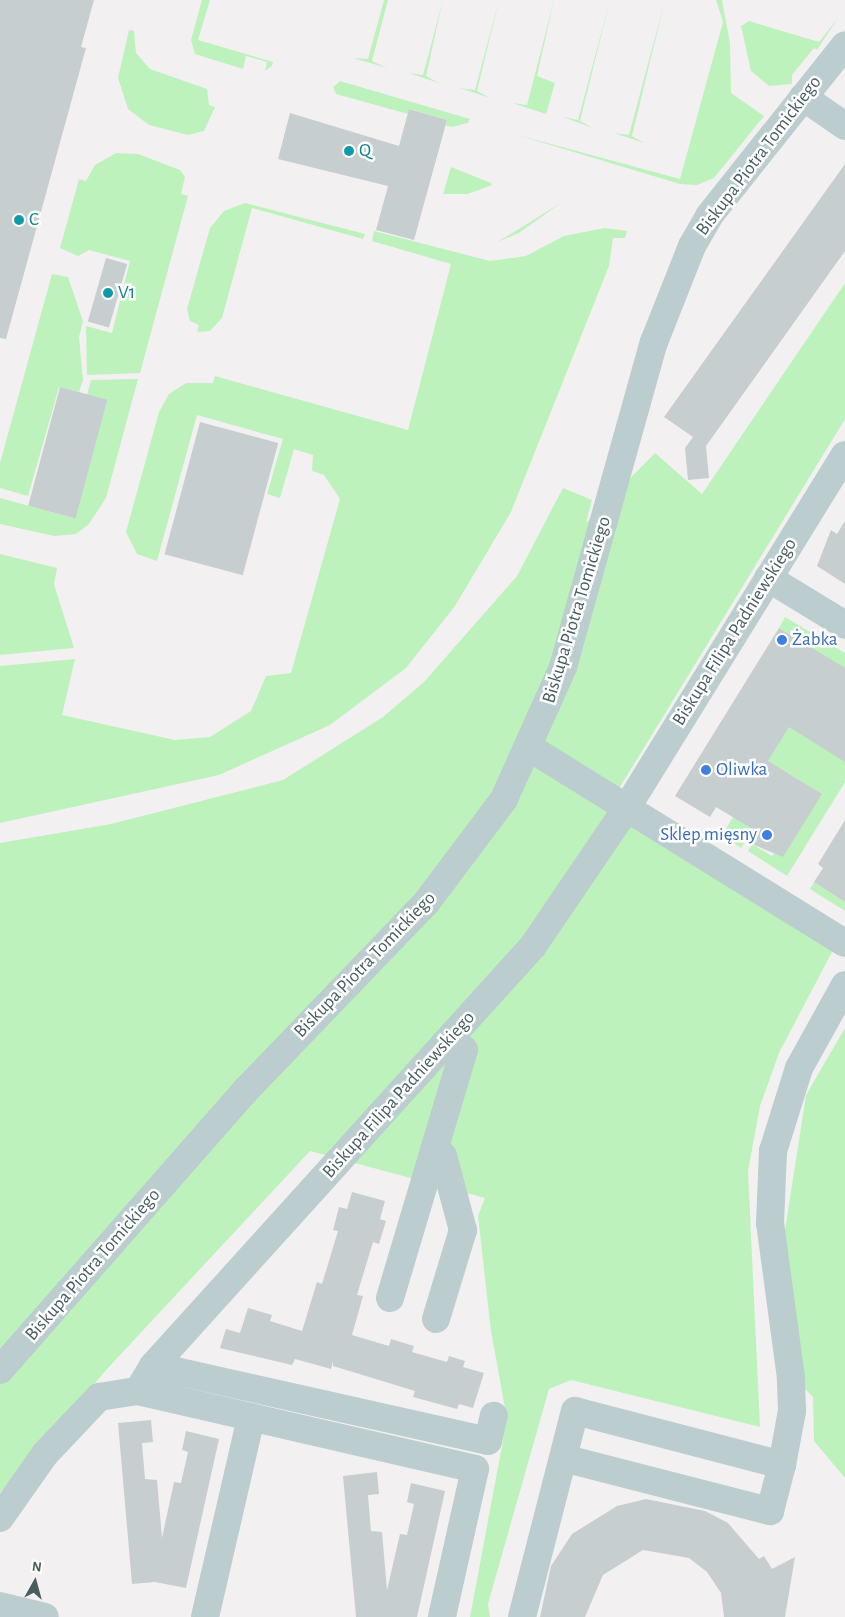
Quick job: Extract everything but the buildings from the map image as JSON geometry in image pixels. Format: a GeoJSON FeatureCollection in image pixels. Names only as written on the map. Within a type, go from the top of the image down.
{"type":"FeatureCollection","features":[{"type":"Feature","properties":{"kind":"street","name":"Biskupa Piotra Tomickiego"},"geometry":{"type":"LineString","coordinates":[[0,1370],[246,1090],[426,903],[476,842],[530,748],[563,667],[654,342],[692,246],[710,216],[845,45]]}},
{"type":"Feature","properties":{"kind":"street"},"geometry":{"type":"LineString","coordinates":[[803,97],[845,126]]}},
{"type":"Feature","properties":{"kind":"street","name":"Biskupa Filipa Padniewskiego"},"geometry":{"type":"LineString","coordinates":[[138,1391],[154,1366],[533,946],[626,809],[845,455]]}},
{"type":"Feature","properties":{"kind":"street"},"geometry":{"type":"LineString","coordinates":[[768,578],[845,625]]}},
{"type":"Feature","properties":{"kind":"street"},"geometry":{"type":"LineString","coordinates":[[530,748],[845,943]]}},
{"type":"Feature","properties":{"kind":"street"},"geometry":{"type":"LineString","coordinates":[[563,1458],[770,1512],[789,1435],[791,1378],[770,1223],[773,1152],[799,1068],[845,985]]}},
{"type":"Feature","properties":{"kind":"street"},"geometry":{"type":"LineString","coordinates":[[390,1298],[464,1050],[450,1039]]}},
{"type":"Feature","properties":{"kind":"street"},"geometry":{"type":"LineString","coordinates":[[434,1153],[443,1156],[463,1230],[436,1319]]}},
{"type":"Feature","properties":{"kind":"street"},"geometry":{"type":"LineString","coordinates":[[154,1366],[488,1441],[494,1416]]}},
{"type":"Feature","properties":{"kind":"street"},"geometry":{"type":"LineString","coordinates":[[0,1518],[45,1454],[99,1397],[138,1391],[475,1469],[442,1617]]}},
{"type":"Feature","properties":{"kind":"street"},"geometry":{"type":"LineString","coordinates":[[522,1617],[575,1411],[782,1464]]}},
{"type":"Feature","properties":{"kind":"street"},"geometry":{"type":"LineString","coordinates":[[205,1617],[251,1417]]}},
{"type":"Feature","properties":{"kind":"street"},"geometry":{"type":"LineString","coordinates":[[0,1606],[45,1617]]}},
{"type":"Feature","properties":{"kind":"green space"},"geometry":{"type":"Polygon","coordinates":[[[202,0],[210,0],[198,40],[273,62],[272,66],[265,71],[267,62],[246,56],[243,69],[195,54],[191,40],[202,0]]]}},
{"type":"Feature","properties":{"kind":"green space"},"geometry":{"type":"Polygon","coordinates":[[[384,0],[388,0],[372,61],[387,68],[353,58],[368,59],[384,0]]]}},
{"type":"Feature","properties":{"kind":"green space"},"geometry":{"type":"Polygon","coordinates":[[[443,0],[426,76],[439,83],[409,73],[423,75],[443,0]]]}},
{"type":"Feature","properties":{"kind":"green space"},"geometry":{"type":"Polygon","coordinates":[[[499,0],[477,91],[490,98],[460,88],[475,90],[499,0]]]}},
{"type":"Feature","properties":{"kind":"green space"},"geometry":{"type":"Polygon","coordinates":[[[554,0],[537,76],[555,83],[546,114],[512,103],[527,105],[554,0]]]}},
{"type":"Feature","properties":{"kind":"green space"},"geometry":{"type":"Polygon","coordinates":[[[610,0],[580,121],[593,128],[563,117],[578,120],[610,0]]]}},
{"type":"Feature","properties":{"kind":"green space"},"geometry":{"type":"Polygon","coordinates":[[[665,0],[632,136],[644,143],[614,133],[629,135],[665,0]]]}},
{"type":"Feature","properties":{"kind":"green space"},"geometry":{"type":"Polygon","coordinates":[[[716,0],[722,0],[730,43],[731,93],[764,116],[714,178],[697,185],[680,184],[514,134],[680,179],[723,22],[716,0]]]}},
{"type":"Feature","properties":{"kind":"green space"},"geometry":{"type":"Polygon","coordinates":[[[838,18],[817,50],[814,48],[792,75],[792,84],[769,86],[751,71],[741,26],[749,21],[819,42],[838,18]]]}},
{"type":"Feature","properties":{"kind":"green space"},"geometry":{"type":"Polygon","coordinates":[[[129,30],[134,31],[136,53],[150,69],[207,89],[209,105],[215,107],[204,131],[188,135],[149,125],[128,109],[118,78],[129,30]]]}},
{"type":"Feature","properties":{"kind":"green space"},"geometry":{"type":"Polygon","coordinates":[[[340,81],[470,119],[468,123],[452,127],[446,126],[447,120],[410,109],[408,114],[336,94],[333,87],[340,81]]]}},
{"type":"Feature","properties":{"kind":"green space"},"geometry":{"type":"Polygon","coordinates":[[[116,153],[138,154],[180,170],[185,177],[181,194],[188,196],[140,373],[87,375],[86,326],[112,333],[130,261],[89,250],[78,256],[60,248],[79,179],[86,181],[95,165],[116,153]]]}},
{"type":"Feature","properties":{"kind":"green space"},"geometry":{"type":"Polygon","coordinates":[[[451,167],[492,185],[468,194],[443,194],[451,167]]]}},
{"type":"Feature","properties":{"kind":"green space"},"geometry":{"type":"Polygon","coordinates":[[[562,202],[519,233],[497,242],[514,232],[562,202]]]}},
{"type":"Feature","properties":{"kind":"green space"},"geometry":{"type":"Polygon","coordinates":[[[245,203],[365,234],[363,239],[252,208],[222,318],[210,331],[197,332],[199,325],[190,321],[187,309],[210,228],[224,211],[245,203]]]}},
{"type":"Feature","properties":{"kind":"green space"},"geometry":{"type":"Polygon","coordinates":[[[605,228],[627,231],[625,238],[613,238],[609,266],[511,512],[455,606],[406,668],[330,725],[219,775],[0,823],[0,666],[75,659],[62,715],[175,740],[210,737],[251,711],[266,676],[291,673],[340,499],[324,475],[312,471],[313,455],[294,449],[280,498],[267,494],[283,439],[197,415],[157,561],[137,554],[126,532],[159,412],[169,394],[186,383],[213,383],[215,376],[408,430],[451,264],[372,241],[374,231],[490,261],[526,256],[564,236],[605,228]]]}},
{"type":"Feature","properties":{"kind":"green space"},"geometry":{"type":"Polygon","coordinates":[[[52,274],[68,277],[83,321],[79,337],[83,380],[79,392],[59,387],[28,496],[0,488],[0,463],[52,274]]]}},
{"type":"Feature","properties":{"kind":"green space"},"geometry":{"type":"Polygon","coordinates":[[[845,283],[845,419],[606,810],[833,950],[779,1053],[760,1106],[748,1171],[760,1427],[571,1380],[549,1389],[488,1604],[490,1617],[470,1617],[507,1419],[491,1331],[478,1216],[485,1198],[310,1151],[107,1369],[0,1493],[0,843],[111,824],[283,780],[383,717],[424,682],[517,576],[563,488],[592,500],[586,523],[655,453],[702,494],[845,283]]]}},
{"type":"Feature","properties":{"kind":"green space"},"geometry":{"type":"Polygon","coordinates":[[[138,379],[106,498],[89,524],[76,534],[54,536],[0,524],[0,498],[73,518],[107,401],[87,395],[91,380],[138,379]]]}},
{"type":"Feature","properties":{"kind":"green space"},"geometry":{"type":"Polygon","coordinates":[[[0,554],[57,568],[54,584],[74,648],[0,655],[0,554]]]}},
{"type":"Feature","properties":{"kind":"green space"},"geometry":{"type":"Polygon","coordinates":[[[785,617],[845,653],[845,782],[787,876],[748,851],[752,844],[772,856],[821,794],[788,773],[741,848],[722,835],[830,660],[779,628],[785,617]]]}},
{"type":"Feature","properties":{"kind":"green space"},"geometry":{"type":"Polygon","coordinates":[[[814,882],[845,902],[845,911],[810,889],[814,882]]]}},
{"type":"Feature","properties":{"kind":"green space"},"geometry":{"type":"Polygon","coordinates":[[[845,1028],[845,1478],[814,1441],[813,1397],[800,1384],[783,1243],[806,1095],[845,1028]]]}},
{"type":"Feature","properties":{"kind":"place","name":"Q"},"geometry":{"type":"Point","coordinates":[349,151]}},
{"type":"Feature","properties":{"kind":"place","name":"C"},"geometry":{"type":"Point","coordinates":[19,220]}},
{"type":"Feature","properties":{"kind":"place","name":"V1"},"geometry":{"type":"Point","coordinates":[108,293]}},
{"type":"Feature","properties":{"kind":"place","name":"Żabka"},"geometry":{"type":"Point","coordinates":[782,640]}},
{"type":"Feature","properties":{"kind":"place","name":"Oliwka"},"geometry":{"type":"Point","coordinates":[706,770]}},
{"type":"Feature","properties":{"kind":"place","name":"Sklep mięsny"},"geometry":{"type":"Point","coordinates":[767,835]}}]}
